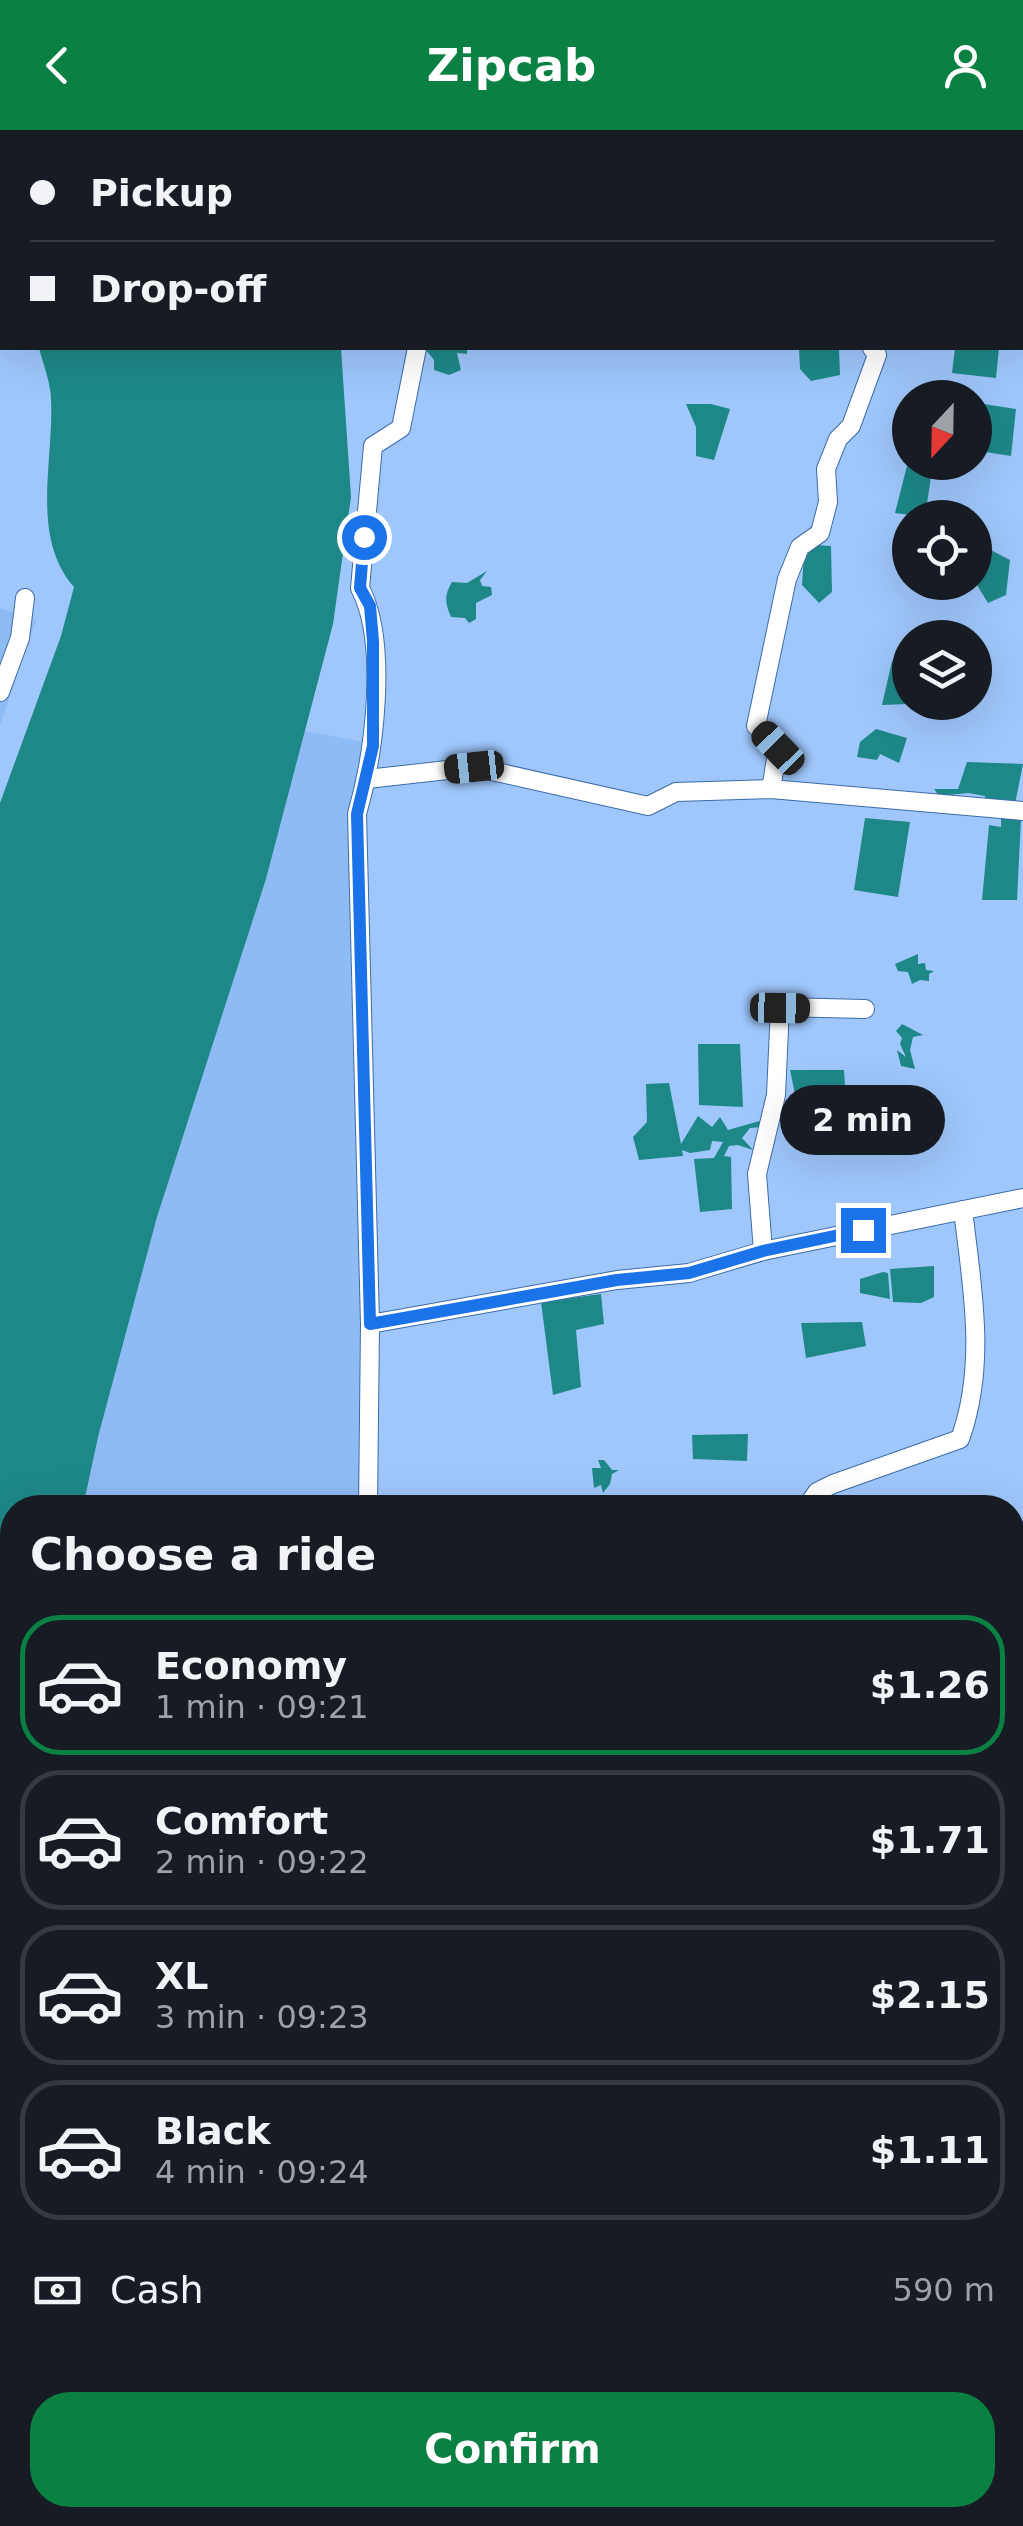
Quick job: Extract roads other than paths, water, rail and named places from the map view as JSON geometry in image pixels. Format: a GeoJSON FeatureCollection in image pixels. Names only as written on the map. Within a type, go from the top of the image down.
{"type":"FeatureCollection","features":[{"type":"Feature","properties":{"kind":"street"},"geometry":{"type":"LineString","coordinates":[[368,1495],[370,1324],[357,814],[373,746],[374,659],[370,606],[360,588],[374,446],[402,428],[416,350]]}},
{"type":"Feature","properties":{"kind":"street"},"geometry":{"type":"LineString","coordinates":[[771,789],[778,748],[756,726],[786,579],[800,547],[820,533],[828,502],[826,470],[838,439],[851,426],[877,355],[873,350]]}},
{"type":"Feature","properties":{"kind":"street"},"geometry":{"type":"LineString","coordinates":[[0,692],[20,638],[25,598]]}},
{"type":"Feature","properties":{"kind":"street"},"geometry":{"type":"LineString","coordinates":[[367,779],[474,767],[648,806],[676,792],[771,789],[1023,812]]}},
{"type":"Feature","properties":{"kind":"street"},"geometry":{"type":"LineString","coordinates":[[763,1251],[757,1174],[776,1095],[780,1008],[865,1009]]}},
{"type":"Feature","properties":{"kind":"street"},"geometry":{"type":"LineString","coordinates":[[370,1324],[617,1280],[689,1273],[763,1251],[1023,1198]]}},
{"type":"Feature","properties":{"kind":"street"},"geometry":{"type":"LineString","coordinates":[[815,1495],[833,1484],[960,1439],[971,1408],[977,1332],[963,1210]]}}]}
